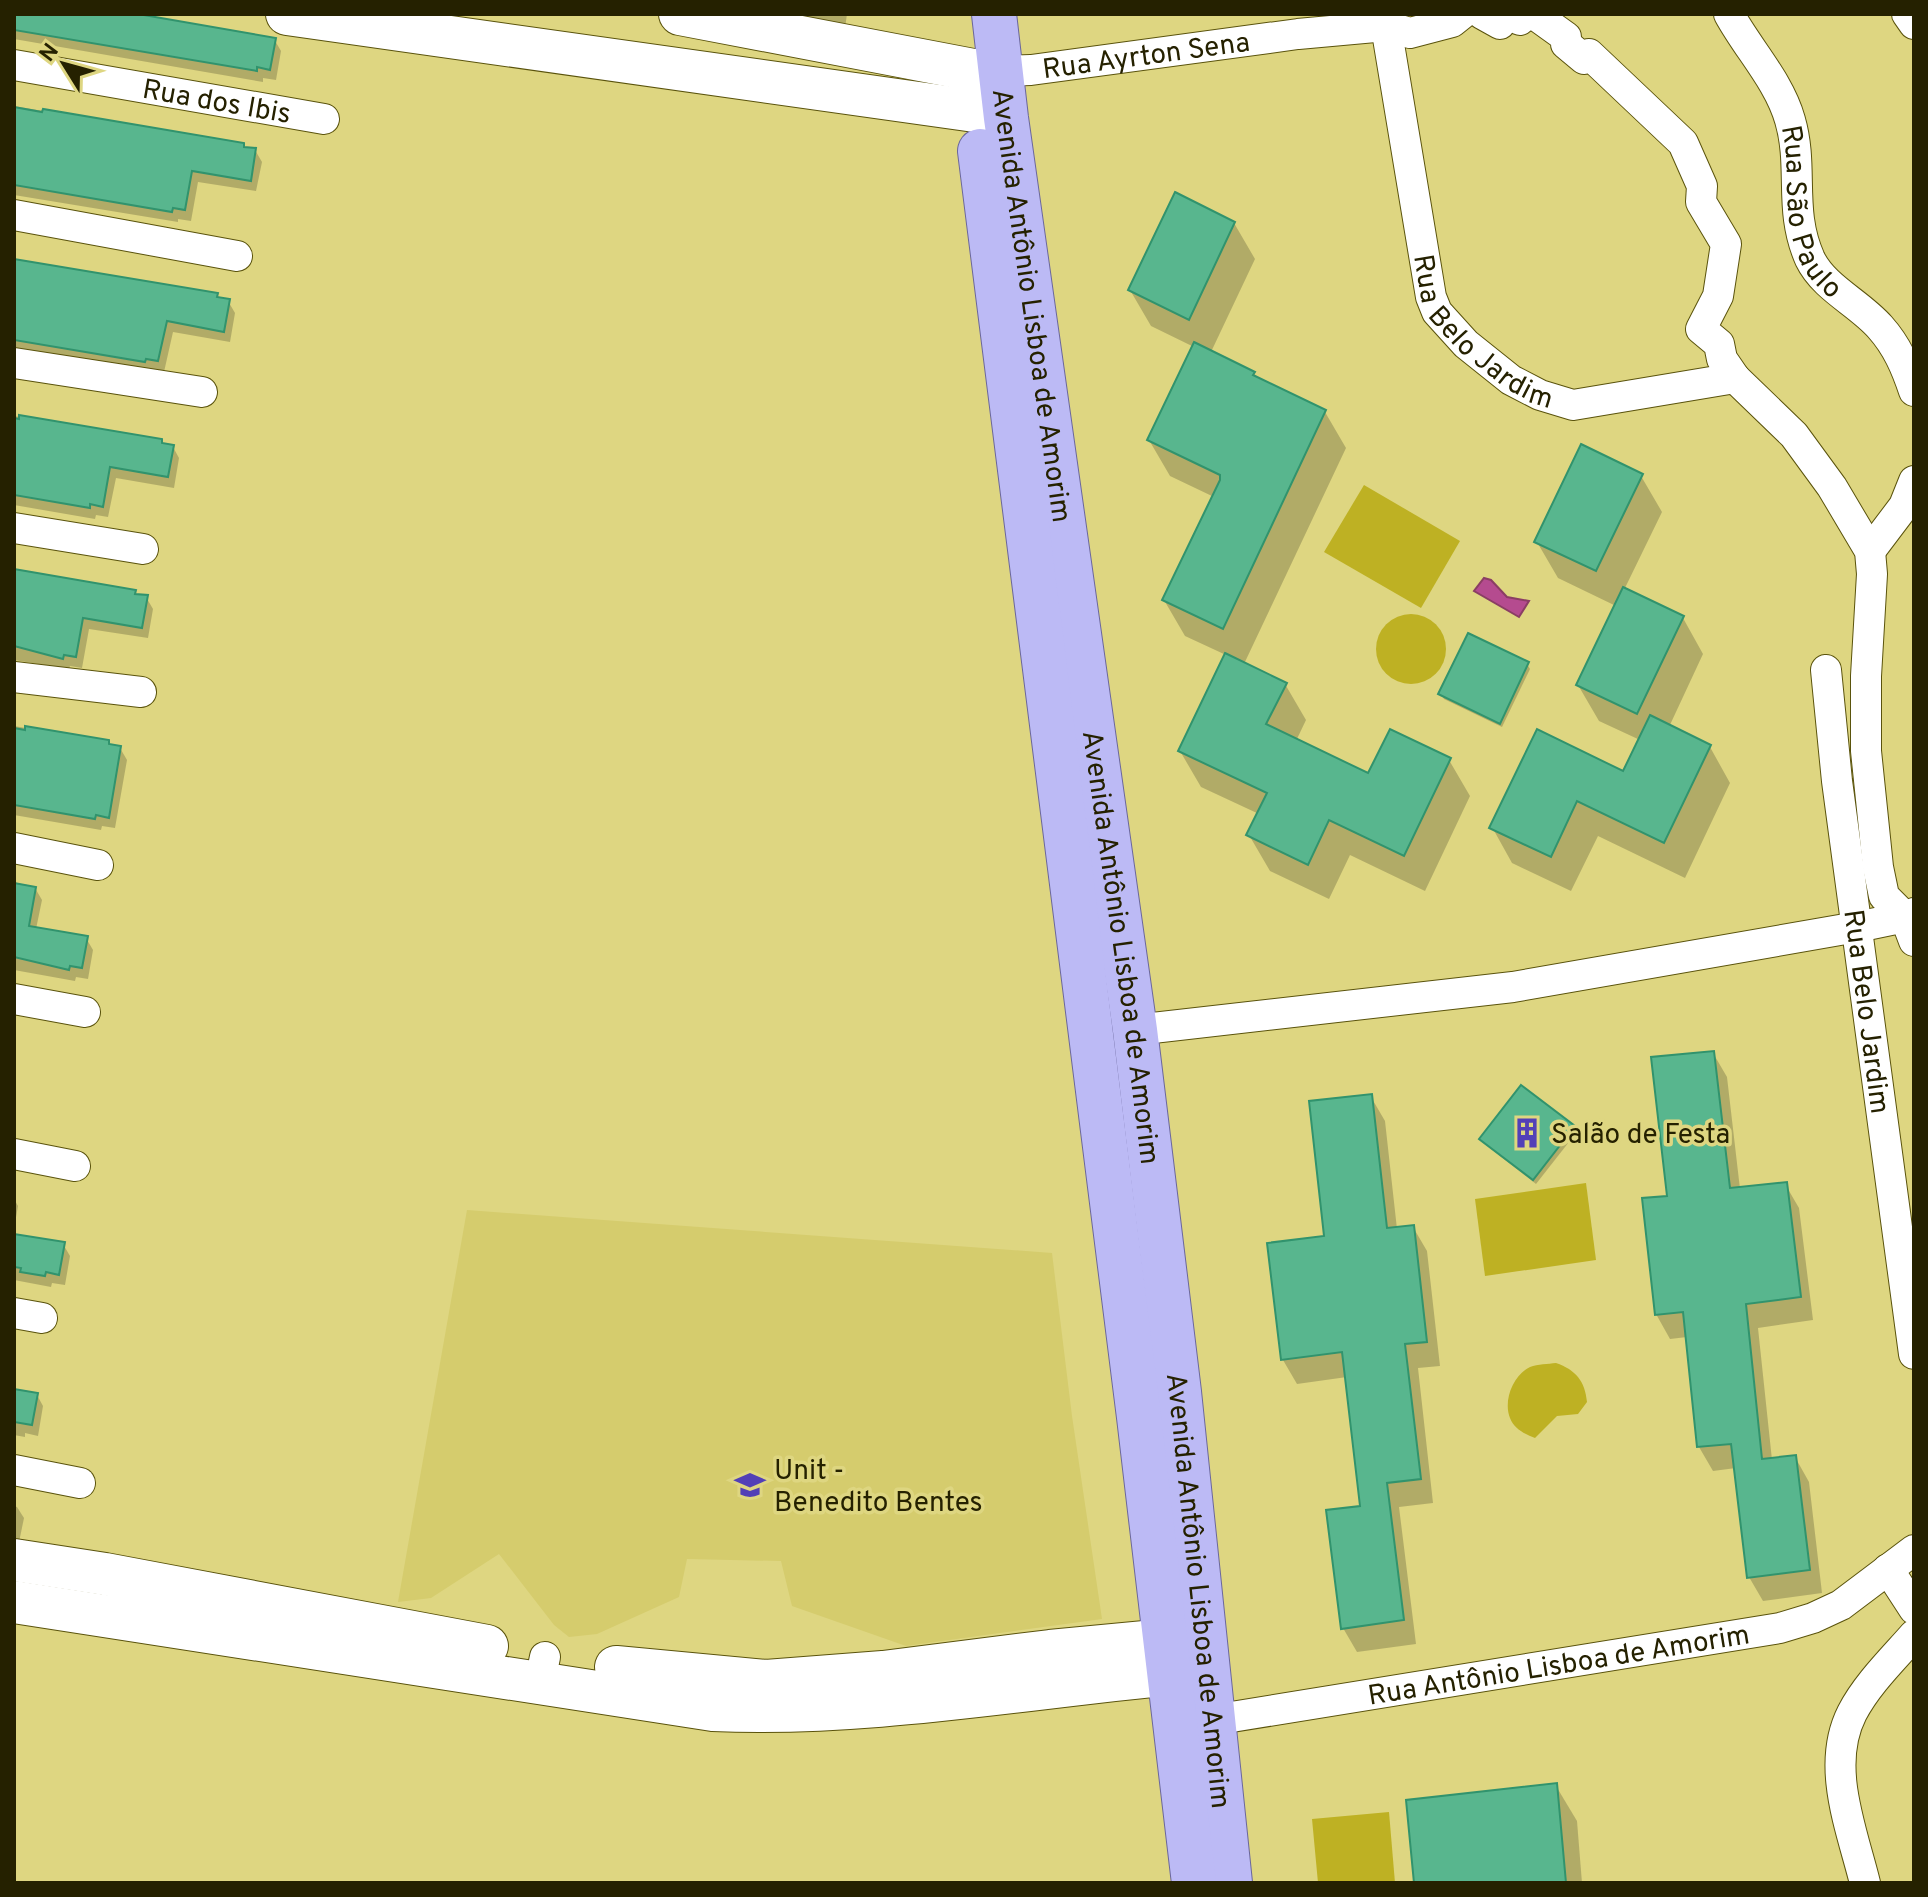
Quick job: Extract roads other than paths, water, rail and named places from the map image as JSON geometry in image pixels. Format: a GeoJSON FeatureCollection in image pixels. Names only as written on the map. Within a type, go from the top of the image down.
{"type":"FeatureCollection","features":[{"type":"Feature","properties":{"kind":"main road","name":"Avenida Antônio Lisboa de Amorim"},"geometry":{"type":"LineString","coordinates":[[965,14],[989,92],[1135,1030],[1179,1392],[1194,1883]]}},
{"type":"Feature","properties":{"kind":"main road","name":"Avenida Antônio Lisboa de Amorim"},"geometry":{"type":"LineString","coordinates":[[994,14],[989,92],[1186,1656],[1213,1720],[1230,1883]]}},
{"type":"Feature","properties":{"kind":"street"},"geometry":{"type":"LineString","coordinates":[[287,14],[989,92]]}},
{"type":"Feature","properties":{"kind":"street"},"geometry":{"type":"LineString","coordinates":[[680,14],[989,92]]}},
{"type":"Feature","properties":{"kind":"street","name":"Rua Ayrton Sena"},"geometry":{"type":"LineString","coordinates":[[989,92],[1031,70],[1383,20],[1410,33],[1452,22],[1462,14]]}},
{"type":"Feature","properties":{"kind":"street"},"geometry":{"type":"LineString","coordinates":[[1482,14],[1500,24],[1507,14],[1520,20],[1526,14]]}},
{"type":"Feature","properties":{"kind":"street"},"geometry":{"type":"LineString","coordinates":[[1534,14],[1566,37],[1566,44],[1584,59],[1589,54],[1683,143],[1702,186],[1701,202],[1726,244],[1718,296],[1701,329],[1719,344],[1722,359],[1735,378]]}},
{"type":"Feature","properties":{"kind":"street","name":"Rua São Paulo"},"geometry":{"type":"LineString","coordinates":[[1729,14],[1776,87],[1790,119],[1797,156],[1795,196],[1800,234],[1812,263],[1841,294],[1879,325],[1902,357],[1914,391]]}},
{"type":"Feature","properties":{"kind":"street"},"geometry":{"type":"LineString","coordinates":[[1907,14],[1914,24]]}},
{"type":"Feature","properties":{"kind":"street","name":"Rua Belo Jardim"},"geometry":{"type":"LineString","coordinates":[[1383,20],[1431,297],[1437,312],[1466,344],[1511,380],[1540,395],[1573,405],[1735,378],[1794,435],[1832,487],[1870,551],[1872,574],[1866,676],[1866,751],[1878,867],[1884,896],[1911,924]]}},
{"type":"Feature","properties":{"kind":"street","name":"Rua dos Ibis"},"geometry":{"type":"LineString","coordinates":[[14,65],[324,119]]}},
{"type":"Feature","properties":{"kind":"street"},"geometry":{"type":"LineString","coordinates":[[14,215],[237,256]]}},
{"type":"Feature","properties":{"kind":"street"},"geometry":{"type":"LineString","coordinates":[[14,363],[202,392]]}},
{"type":"Feature","properties":{"kind":"street"},"geometry":{"type":"LineString","coordinates":[[1870,551],[1904,506],[1914,481]]}},
{"type":"Feature","properties":{"kind":"street"},"geometry":{"type":"LineString","coordinates":[[14,528],[143,549]]}},
{"type":"Feature","properties":{"kind":"street","name":"Rua Belo Jardim"},"geometry":{"type":"LineString","coordinates":[[1826,670],[1857,927],[1908,1250],[1914,1354]]}},
{"type":"Feature","properties":{"kind":"street"},"geometry":{"type":"LineString","coordinates":[[14,677],[141,692]]}},
{"type":"Feature","properties":{"kind":"street"},"geometry":{"type":"LineString","coordinates":[[14,848],[98,865]]}},
{"type":"Feature","properties":{"kind":"street"},"geometry":{"type":"LineString","coordinates":[[1135,1030],[1513,987],[1857,927],[1911,924]]}},
{"type":"Feature","properties":{"kind":"street"},"geometry":{"type":"LineString","coordinates":[[14,999],[85,1012]]}},
{"type":"Feature","properties":{"kind":"street"},"geometry":{"type":"LineString","coordinates":[[14,1154],[75,1166]]}},
{"type":"Feature","properties":{"kind":"street"},"geometry":{"type":"LineString","coordinates":[[14,1470],[80,1483]]}},
{"type":"Feature","properties":{"kind":"street"},"geometry":{"type":"LineString","coordinates":[[1914,1550],[1888,1569],[1914,1609]]}},
{"type":"Feature","properties":{"kind":"street"},"geometry":{"type":"LineString","coordinates":[[14,1560],[121,1577],[542,1669],[713,1710],[886,1706],[1186,1656]]}},
{"type":"Feature","properties":{"kind":"street","name":"Rua Antônio Lisboa de Amorim"},"geometry":{"type":"LineString","coordinates":[[1213,1720],[1780,1628],[1841,1605],[1888,1569]]}},
{"type":"Feature","properties":{"kind":"street"},"geometry":{"type":"LineString","coordinates":[[14,1602],[542,1669]]}},
{"type":"Feature","properties":{"kind":"street"},"geometry":{"type":"LineString","coordinates":[[1865,1883],[1842,1792],[1841,1750],[1852,1714],[1914,1635]]}},
{"type":"Feature","properties":{"kind":"place","name":"Salão de Festa"},"geometry":{"type":"Point","coordinates":[1527,1133]}},
{"type":"Feature","properties":{"kind":"place","name":"Unit - Benedito Bentes"},"geometry":{"type":"Point","coordinates":[750,1485]}}]}
